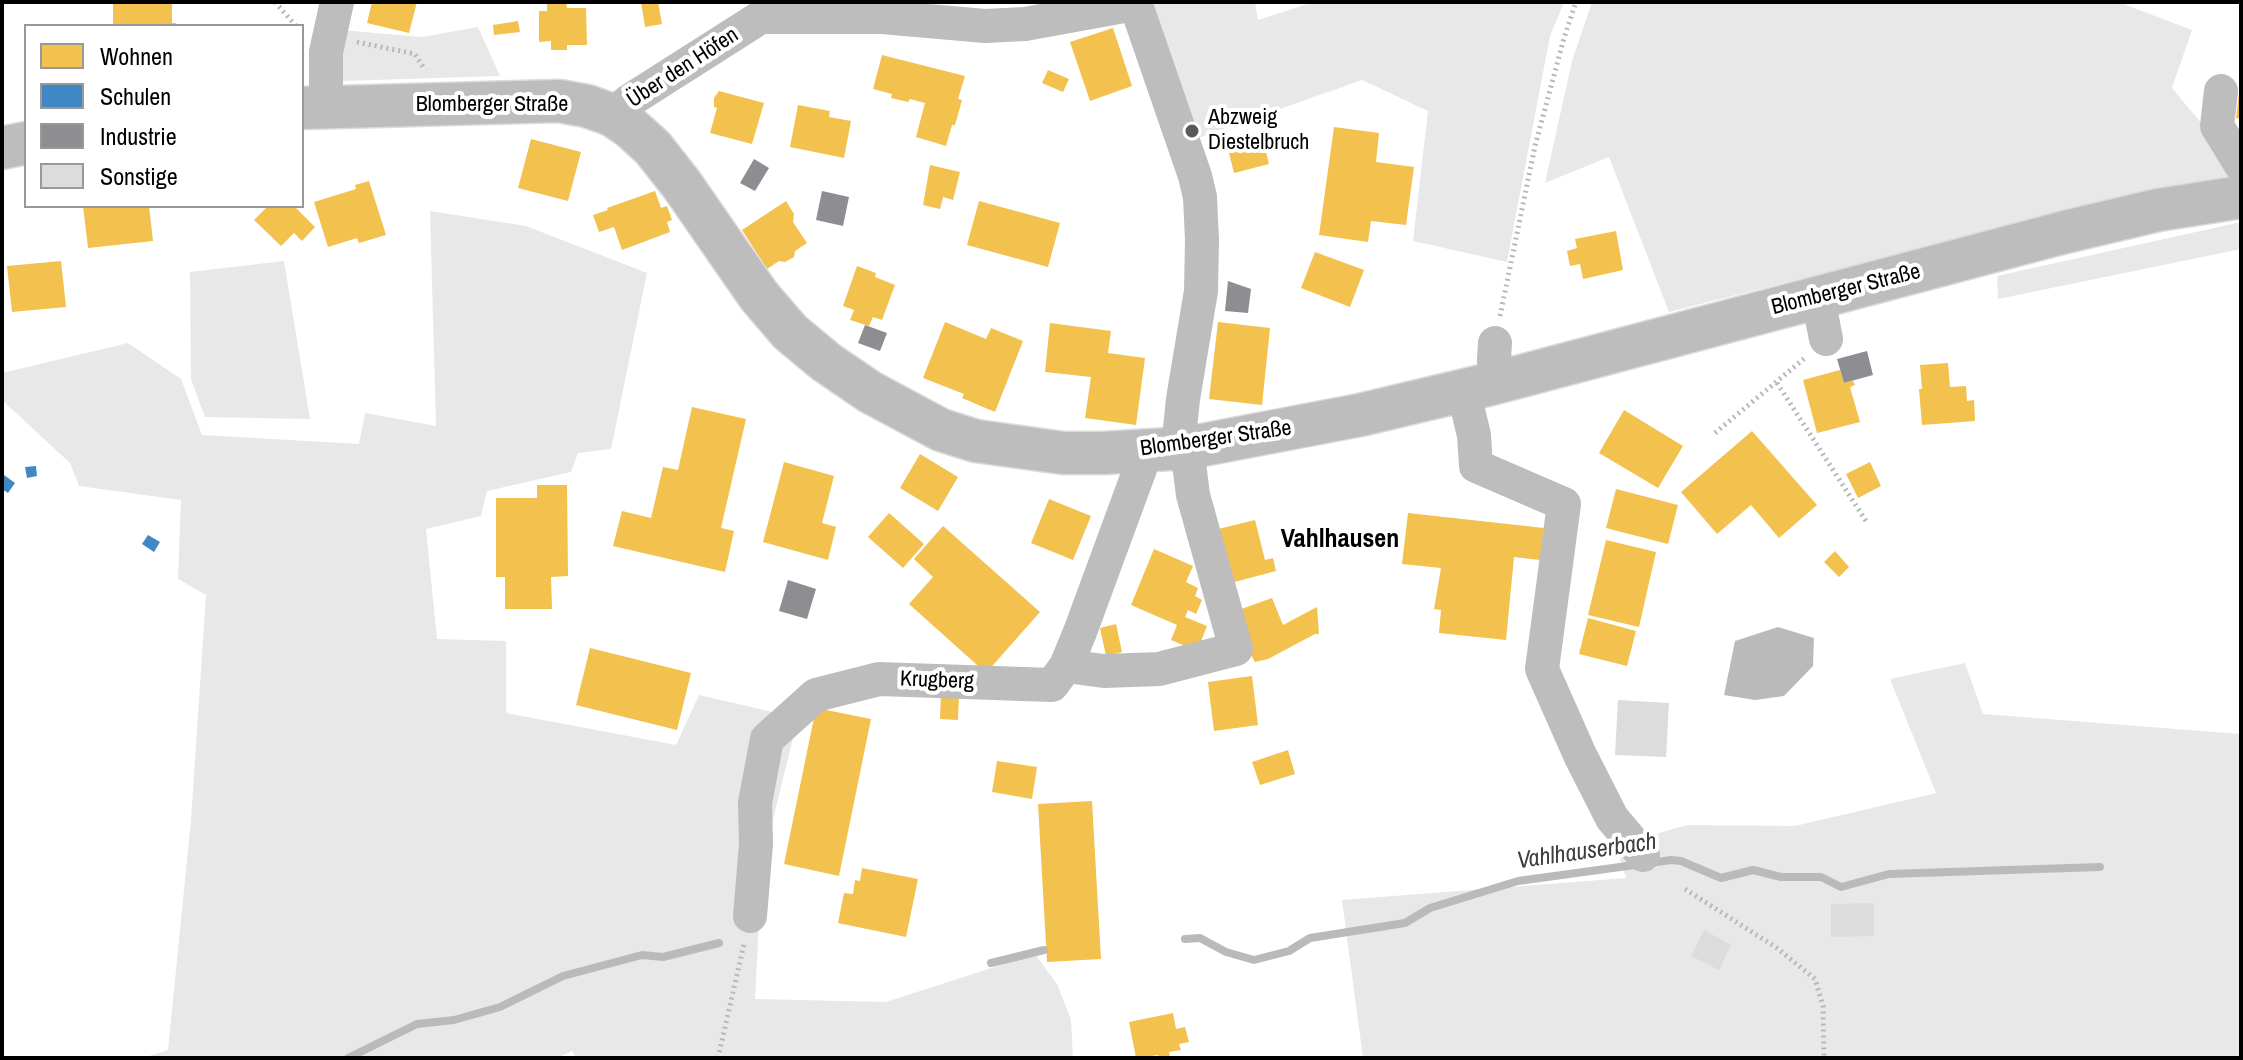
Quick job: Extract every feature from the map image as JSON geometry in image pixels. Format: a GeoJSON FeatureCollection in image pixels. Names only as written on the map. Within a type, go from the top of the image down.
{"type":"FeatureCollection","features":[{"type":"Feature","properties":{"kind":"main road","name":"Blomberger Straße"},"geometry":{"type":"LineString","coordinates":[[314,107],[559,101],[612,115],[653,148],[759,296],[790,332],[826,362],[870,392],[941,430],[976,441],[1063,453],[1169,449],[1315,424],[1485,372],[1815,298],[2142,214],[2241,197]]}},
{"type":"Feature","properties":{"kind":"main road"},"geometry":{"type":"LineString","coordinates":[[2,148],[24,143]]}},
{"type":"Feature","properties":{"kind":"street"},"geometry":{"type":"LineString","coordinates":[[314,107],[337,2]]}},
{"type":"Feature","properties":{"kind":"street"},"geometry":{"type":"LineString","coordinates":[[1135,3],[1200,197],[1201,291],[1183,399],[1169,449],[1140,469],[1066,666],[1104,671],[1159,669],[1236,649],[1193,495],[1169,449]]}},
{"type":"Feature","properties":{"kind":"street","name":"Über den Höfen"},"geometry":{"type":"LineString","coordinates":[[612,115],[761,17],[882,17],[985,26],[1025,24],[1135,3]]}},
{"type":"Feature","properties":{"kind":"street"},"geometry":{"type":"LineString","coordinates":[[2221,91],[2217,126],[2241,165]]}},
{"type":"Feature","properties":{"kind":"street"},"geometry":{"type":"LineString","coordinates":[[1815,298],[1826,339]]}},
{"type":"Feature","properties":{"kind":"street"},"geometry":{"type":"LineString","coordinates":[[1485,372],[1474,435],[1476,466],[1564,504],[1542,669],[1612,818],[1643,855]]}},
{"type":"Feature","properties":{"kind":"street","name":"Krugberg"},"geometry":{"type":"LineString","coordinates":[[750,916],[756,844],[755,803],[767,739],[816,695],[879,679],[1052,685],[1066,666]]}},
{"type":"Feature","properties":{"kind":"path"},"geometry":{"type":"LineString","coordinates":[[275,2],[294,24]]}},
{"type":"Feature","properties":{"kind":"path"},"geometry":{"type":"LineString","coordinates":[[1485,372],[1535,146],[1576,2]]}},
{"type":"Feature","properties":{"kind":"path"},"geometry":{"type":"LineString","coordinates":[[329,37],[415,54],[427,74]]}},
{"type":"Feature","properties":{"kind":"path"},"geometry":{"type":"LineString","coordinates":[[1715,433],[1826,339]]}},
{"type":"Feature","properties":{"kind":"path"},"geometry":{"type":"LineString","coordinates":[[1777,383],[1866,521]]}},
{"type":"Feature","properties":{"kind":"path"},"geometry":{"type":"LineString","coordinates":[[1685,889],[1777,948],[1815,979],[1823,1006],[1824,1058]]}},
{"type":"Feature","properties":{"kind":"path"},"geometry":{"type":"LineString","coordinates":[[718,1058],[750,916]]}},
{"type":"Feature","properties":{"kind":"shaded area"},"geometry":{"type":"Polygon","coordinates":[[[1150,2],[1255,2],[1258,20],[1314,2],[1564,2],[1550,36],[1507,262],[1413,241],[1428,111],[1362,80],[1198,138],[1150,2]]]}},
{"type":"Feature","properties":{"kind":"shaded area"},"geometry":{"type":"Polygon","coordinates":[[[1592,2],[2118,2],[2192,30],[2172,88],[2221,147],[2241,179],[1891,256],[1669,312],[1609,157],[1545,183],[1572,61],[1592,2]]]}},
{"type":"Feature","properties":{"kind":"shaded area"},"geometry":{"type":"Polygon","coordinates":[[[478,27],[500,76],[342,81],[342,30],[422,37],[478,27]]]}},
{"type":"Feature","properties":{"kind":"shaded area"},"geometry":{"type":"Polygon","coordinates":[[[430,211],[526,226],[647,273],[611,449],[578,453],[571,472],[487,491],[481,516],[426,529],[437,639],[506,641],[506,713],[676,745],[699,695],[798,718],[762,864],[755,999],[886,1002],[1035,954],[1057,984],[1071,1020],[1073,1058],[576,1058],[572,1051],[557,1058],[143,1058],[168,1050],[191,820],[206,595],[178,579],[181,500],[79,486],[70,463],[2,400],[2,373],[128,343],[181,379],[202,435],[359,444],[365,413],[436,426],[430,211]]]}},
{"type":"Feature","properties":{"kind":"shaded area"},"geometry":{"type":"Polygon","coordinates":[[[2241,222],[2241,249],[1998,299],[1997,276],[2241,222]]]}},
{"type":"Feature","properties":{"kind":"shaded area"},"geometry":{"type":"Polygon","coordinates":[[[284,261],[310,419],[205,417],[191,379],[190,272],[284,261]]]}},
{"type":"Feature","properties":{"kind":"shaded area"},"geometry":{"type":"Polygon","coordinates":[[[1778,627],[1814,638],[1813,666],[1784,696],[1755,700],[1724,695],[1735,641],[1778,627]]]}},
{"type":"Feature","properties":{"kind":"shaded area"},"geometry":{"type":"Polygon","coordinates":[[[1965,663],[1983,714],[2241,734],[2241,1058],[1363,1058],[1342,900],[1626,878],[1619,855],[1659,833],[1687,825],[1795,826],[1936,793],[1890,679],[1965,663]]]}},
{"type":"Feature","properties":{"kind":"building: Wohnen"},"geometry":{"type":"Polygon","coordinates":[[[113,2],[172,2],[172,23],[176,24],[113,24],[113,2]]]}},
{"type":"Feature","properties":{"kind":"building: Wohnen"},"geometry":{"type":"Polygon","coordinates":[[[372,2],[417,2],[409,33],[367,23],[372,2]]]}},
{"type":"Feature","properties":{"kind":"building: Wohnen"},"geometry":{"type":"Polygon","coordinates":[[[549,2],[566,2],[567,8],[586,8],[587,45],[567,45],[567,50],[551,50],[551,41],[539,42],[539,11],[547,11],[549,2]]]}},
{"type":"Feature","properties":{"kind":"building: Wohnen"},"geometry":{"type":"Polygon","coordinates":[[[641,2],[658,2],[662,24],[645,27],[641,2]]]}},
{"type":"Feature","properties":{"kind":"building: Wohnen"},"geometry":{"type":"Polygon","coordinates":[[[518,21],[520,32],[494,35],[493,25],[518,21]]]}},
{"type":"Feature","properties":{"kind":"building: Wohnen"},"geometry":{"type":"Polygon","coordinates":[[[1113,28],[1132,86],[1090,101],[1070,42],[1113,28]]]}},
{"type":"Feature","properties":{"kind":"building: Wohnen"},"geometry":{"type":"Polygon","coordinates":[[[882,55],[965,76],[958,99],[962,100],[946,146],[916,137],[925,103],[891,98],[892,94],[873,89],[882,55]]]}},
{"type":"Feature","properties":{"kind":"building: Wohnen"},"geometry":{"type":"Polygon","coordinates":[[[1048,70],[1069,79],[1063,92],[1042,83],[1048,70]]]}},
{"type":"Feature","properties":{"kind":"building: Wohnen"},"geometry":{"type":"Polygon","coordinates":[[[719,91],[764,103],[752,144],[710,133],[717,108],[714,107],[714,98],[719,91]]]}},
{"type":"Feature","properties":{"kind":"building: Wohnen"},"geometry":{"type":"Polygon","coordinates":[[[2241,94],[2241,119],[2236,118],[2241,94]]]}},
{"type":"Feature","properties":{"kind":"building: Wohnen"},"geometry":{"type":"Polygon","coordinates":[[[798,105],[830,111],[829,117],[851,121],[844,158],[790,147],[798,105]]]}},
{"type":"Feature","properties":{"kind":"building: Wohnen"},"geometry":{"type":"Polygon","coordinates":[[[1334,127],[1379,133],[1376,162],[1414,167],[1406,225],[1371,221],[1368,242],[1319,235],[1334,127]]]}},
{"type":"Feature","properties":{"kind":"building: Wohnen"},"geometry":{"type":"Polygon","coordinates":[[[1262,137],[1269,164],[1234,173],[1227,145],[1262,137]]]}},
{"type":"Feature","properties":{"kind":"building: Wohnen"},"geometry":{"type":"Polygon","coordinates":[[[531,139],[581,152],[568,201],[518,188],[531,139]]]}},
{"type":"Feature","properties":{"kind":"building: Wohnen"},"geometry":{"type":"Polygon","coordinates":[[[930,165],[960,172],[953,200],[943,197],[940,209],[923,205],[930,165]]]}},
{"type":"Feature","properties":{"kind":"building: Wohnen"},"geometry":{"type":"Polygon","coordinates":[[[369,181],[386,235],[359,243],[357,238],[328,247],[314,202],[356,189],[355,185],[369,181]]]}},
{"type":"Feature","properties":{"kind":"building: Wohnen"},"geometry":{"type":"Polygon","coordinates":[[[655,191],[661,208],[667,206],[672,220],[667,222],[670,232],[622,250],[614,227],[599,232],[593,215],[655,191]]]}},
{"type":"Feature","properties":{"kind":"building: Wohnen"},"geometry":{"type":"Polygon","coordinates":[[[786,201],[794,214],[793,222],[807,243],[795,251],[794,257],[785,262],[779,261],[767,269],[742,230],[786,201]]]}},
{"type":"Feature","properties":{"kind":"building: Wohnen"},"geometry":{"type":"Polygon","coordinates":[[[979,201],[1060,223],[1048,267],[967,245],[979,201]]]}},
{"type":"Feature","properties":{"kind":"building: Wohnen"},"geometry":{"type":"Polygon","coordinates":[[[83,208],[149,208],[153,241],[88,248],[83,208]]]}},
{"type":"Feature","properties":{"kind":"building: Wohnen"},"geometry":{"type":"Polygon","coordinates":[[[266,208],[296,208],[315,227],[302,241],[294,233],[281,246],[254,220],[266,208]]]}},
{"type":"Feature","properties":{"kind":"building: Wohnen"},"geometry":{"type":"Polygon","coordinates":[[[1616,231],[1623,270],[1583,279],[1580,264],[1570,266],[1567,251],[1577,248],[1575,239],[1616,231]]]}},
{"type":"Feature","properties":{"kind":"building: Wohnen"},"geometry":{"type":"Polygon","coordinates":[[[1315,252],[1364,270],[1350,307],[1301,288],[1315,252]]]}},
{"type":"Feature","properties":{"kind":"building: Wohnen"},"geometry":{"type":"Polygon","coordinates":[[[61,261],[66,307],[12,312],[7,266],[61,261]]]}},
{"type":"Feature","properties":{"kind":"building: Wohnen"},"geometry":{"type":"Polygon","coordinates":[[[857,266],[895,285],[882,320],[873,317],[869,326],[850,320],[854,310],[843,306],[857,266]]]}},
{"type":"Feature","properties":{"kind":"building: Wohnen"},"geometry":{"type":"Polygon","coordinates":[[[945,322],[986,339],[991,328],[1023,341],[995,412],[962,398],[964,394],[923,378],[945,322]]]}},
{"type":"Feature","properties":{"kind":"building: Wohnen"},"geometry":{"type":"Polygon","coordinates":[[[1218,322],[1270,328],[1262,405],[1209,399],[1218,322]]]}},
{"type":"Feature","properties":{"kind":"building: Wohnen"},"geometry":{"type":"Polygon","coordinates":[[[1050,323],[1111,331],[1108,353],[1145,358],[1136,425],[1085,418],[1091,377],[1045,372],[1050,323]]]}},
{"type":"Feature","properties":{"kind":"building: Wohnen"},"geometry":{"type":"Polygon","coordinates":[[[1948,363],[1950,387],[1966,386],[1967,401],[1974,400],[1975,421],[1922,425],[1920,365],[1948,363]]]}},
{"type":"Feature","properties":{"kind":"building: Wohnen"},"geometry":{"type":"Polygon","coordinates":[[[1840,370],[1844,383],[1853,381],[1855,385],[1850,387],[1860,422],[1817,433],[1803,380],[1840,370]]]}},
{"type":"Feature","properties":{"kind":"building: Wohnen"},"geometry":{"type":"Polygon","coordinates":[[[692,407],[746,419],[721,528],[734,531],[725,572],[613,546],[622,511],[651,518],[663,467],[678,470],[692,407]]]}},
{"type":"Feature","properties":{"kind":"building: Wohnen"},"geometry":{"type":"Polygon","coordinates":[[[1624,410],[1683,446],[1658,488],[1599,453],[1624,410]]]}},
{"type":"Feature","properties":{"kind":"building: Wohnen"},"geometry":{"type":"Polygon","coordinates":[[[1752,431],[1817,505],[1779,538],[1751,505],[1717,534],[1681,492],[1752,431]]]}},
{"type":"Feature","properties":{"kind":"building: Wohnen"},"geometry":{"type":"Polygon","coordinates":[[[920,454],[958,477],[938,511],[900,488],[920,454]]]}},
{"type":"Feature","properties":{"kind":"building: Wohnen"},"geometry":{"type":"Polygon","coordinates":[[[784,462],[834,476],[822,523],[836,527],[828,560],[763,542],[784,462]]]}},
{"type":"Feature","properties":{"kind":"building: Wohnen"},"geometry":{"type":"Polygon","coordinates":[[[1870,462],[1881,486],[1858,498],[1846,474],[1870,462]]]}},
{"type":"Feature","properties":{"kind":"building: Wohnen"},"geometry":{"type":"Polygon","coordinates":[[[537,485],[567,485],[568,576],[551,577],[552,609],[505,609],[505,577],[496,577],[496,498],[537,498],[537,485]]]}},
{"type":"Feature","properties":{"kind":"building: Wohnen"},"geometry":{"type":"Polygon","coordinates":[[[1616,489],[1678,505],[1668,544],[1606,528],[1616,489]]]}},
{"type":"Feature","properties":{"kind":"building: Wohnen"},"geometry":{"type":"Polygon","coordinates":[[[1049,499],[1091,516],[1073,560],[1031,543],[1049,499]]]}},
{"type":"Feature","properties":{"kind":"building: Wohnen"},"geometry":{"type":"Polygon","coordinates":[[[889,513],[924,544],[903,568],[868,537],[889,513]]]}},
{"type":"Feature","properties":{"kind":"building: Wohnen"},"geometry":{"type":"Polygon","coordinates":[[[1408,513],[1544,528],[1540,560],[1514,557],[1506,640],[1439,633],[1441,610],[1434,609],[1441,568],[1402,564],[1408,513]]]}},
{"type":"Feature","properties":{"kind":"building: Wohnen"},"geometry":{"type":"Polygon","coordinates":[[[1255,520],[1265,560],[1273,558],[1276,571],[1223,585],[1210,531],[1255,520]]]}},
{"type":"Feature","properties":{"kind":"building: Wohnen"},"geometry":{"type":"Polygon","coordinates":[[[943,526],[1040,612],[986,673],[909,604],[933,577],[914,559],[943,526]]]}},
{"type":"Feature","properties":{"kind":"building: Wohnen"},"geometry":{"type":"Polygon","coordinates":[[[1606,540],[1656,552],[1639,627],[1588,615],[1606,540]]]}},
{"type":"Feature","properties":{"kind":"building: Wohnen"},"geometry":{"type":"Polygon","coordinates":[[[1154,549],[1193,566],[1186,582],[1198,588],[1195,596],[1202,600],[1196,614],[1188,610],[1185,617],[1207,626],[1197,651],[1171,640],[1177,625],[1131,605],[1154,549]]]}},
{"type":"Feature","properties":{"kind":"building: Wohnen"},"geometry":{"type":"Polygon","coordinates":[[[1835,551],[1849,567],[1839,577],[1824,562],[1835,551]]]}},
{"type":"Feature","properties":{"kind":"building: Wohnen"},"geometry":{"type":"Polygon","coordinates":[[[1272,598],[1283,625],[1317,607],[1319,634],[1268,659],[1255,662],[1233,612],[1272,598]]]}},
{"type":"Feature","properties":{"kind":"building: Wohnen"},"geometry":{"type":"Polygon","coordinates":[[[1588,618],[1636,631],[1627,666],[1579,654],[1588,618]]]}},
{"type":"Feature","properties":{"kind":"building: Wohnen"},"geometry":{"type":"Polygon","coordinates":[[[1116,624],[1122,652],[1106,656],[1100,628],[1116,624]]]}},
{"type":"Feature","properties":{"kind":"building: Wohnen"},"geometry":{"type":"Polygon","coordinates":[[[590,648],[691,673],[677,730],[576,705],[590,648]]]}},
{"type":"Feature","properties":{"kind":"building: Wohnen"},"geometry":{"type":"Polygon","coordinates":[[[1252,676],[1258,725],[1214,731],[1208,682],[1252,676]]]}},
{"type":"Feature","properties":{"kind":"building: Wohnen"},"geometry":{"type":"Polygon","coordinates":[[[941,694],[959,695],[958,720],[940,719],[941,694]]]}},
{"type":"Feature","properties":{"kind":"building: Wohnen"},"geometry":{"type":"Polygon","coordinates":[[[816,708],[871,719],[839,876],[784,864],[816,708]]]}},
{"type":"Feature","properties":{"kind":"building: Wohnen"},"geometry":{"type":"Polygon","coordinates":[[[1288,750],[1295,774],[1260,785],[1252,762],[1288,750]]]}},
{"type":"Feature","properties":{"kind":"building: Wohnen"},"geometry":{"type":"Polygon","coordinates":[[[997,761],[1037,767],[1032,799],[992,792],[997,761]]]}},
{"type":"Feature","properties":{"kind":"building: Wohnen"},"geometry":{"type":"Polygon","coordinates":[[[1092,801],[1101,959],[1047,962],[1038,804],[1092,801]]]}},
{"type":"Feature","properties":{"kind":"building: Wohnen"},"geometry":{"type":"Polygon","coordinates":[[[862,868],[918,879],[906,937],[838,923],[844,893],[853,894],[855,880],[860,881],[862,868]]]}},
{"type":"Feature","properties":{"kind":"building: Wohnen"},"geometry":{"type":"Polygon","coordinates":[[[1173,1013],[1176,1029],[1185,1027],[1189,1042],[1179,1044],[1181,1050],[1169,1052],[1170,1058],[1158,1058],[1158,1055],[1136,1058],[1129,1022],[1173,1013]]]}},
{"type":"Feature","properties":{"kind":"building: Schulen"},"geometry":{"type":"Polygon","coordinates":[[[36,466],[37,476],[27,478],[25,467],[36,466]]]}},
{"type":"Feature","properties":{"kind":"building: Schulen"},"geometry":{"type":"Polygon","coordinates":[[[4,475],[15,483],[8,493],[2,489],[4,475]]]}},
{"type":"Feature","properties":{"kind":"building: Schulen"},"geometry":{"type":"Polygon","coordinates":[[[148,535],[160,542],[154,552],[142,544],[148,535]]]}},
{"type":"Feature","properties":{"kind":"building: Industrie"},"geometry":{"type":"Polygon","coordinates":[[[754,159],[769,168],[755,191],[740,183],[754,159]]]}},
{"type":"Feature","properties":{"kind":"building: Industrie"},"geometry":{"type":"Polygon","coordinates":[[[822,191],[849,197],[843,226],[816,220],[822,191]]]}},
{"type":"Feature","properties":{"kind":"building: Industrie"},"geometry":{"type":"Polygon","coordinates":[[[1228,281],[1251,289],[1248,313],[1225,311],[1228,281]]]}},
{"type":"Feature","properties":{"kind":"building: Industrie"},"geometry":{"type":"Polygon","coordinates":[[[865,325],[887,333],[880,351],[858,343],[865,325]]]}},
{"type":"Feature","properties":{"kind":"building: Industrie"},"geometry":{"type":"Polygon","coordinates":[[[1867,351],[1873,375],[1844,383],[1837,359],[1867,351]]]}},
{"type":"Feature","properties":{"kind":"building: Industrie"},"geometry":{"type":"Polygon","coordinates":[[[788,580],[816,589],[807,619],[779,611],[788,580]]]}},
{"type":"Feature","properties":{"kind":"building: Sonstige"},"geometry":{"type":"Polygon","coordinates":[[[1618,700],[1669,703],[1666,757],[1615,755],[1618,700]]]}},
{"type":"Feature","properties":{"kind":"building: Sonstige"},"geometry":{"type":"Polygon","coordinates":[[[1874,903],[1874,936],[1831,937],[1831,904],[1874,903]]]}},
{"type":"Feature","properties":{"kind":"building: Sonstige"},"geometry":{"type":"Polygon","coordinates":[[[1704,930],[1731,945],[1719,970],[1691,956],[1704,930]]]}},
{"type":"Feature","properties":{"kind":"waterway","name":"Vahlhauserbach"},"geometry":{"type":"LineString","coordinates":[[1185,939],[1200,938],[1226,952],[1254,960],[1289,951],[1310,938],[1405,923],[1430,908],[1518,881],[1671,860],[1681,861],[1721,878],[1753,870],[1781,877],[1821,877],[1841,887],[1889,874],[2100,867]]}},
{"type":"Feature","properties":{"kind":"waterway","name":"Vahlhauserbach"},"geometry":{"type":"LineString","coordinates":[[348,1058],[417,1024],[454,1020],[500,1007],[563,976],[642,955],[663,957],[719,943]]}},
{"type":"Feature","properties":{"kind":"waterway","name":"Vahlhauserbach"},"geometry":{"type":"LineString","coordinates":[[991,963],[1044,950]]}},
{"type":"Feature","properties":{"kind":"place","name":"Abzweig Diestelbruch"},"geometry":{"type":"Point","coordinates":[1192,131]}},
{"type":"Feature","properties":{"kind":"district","name":"Vahlhausen"},"geometry":{"type":"Point","coordinates":[1340,540]}}]}
